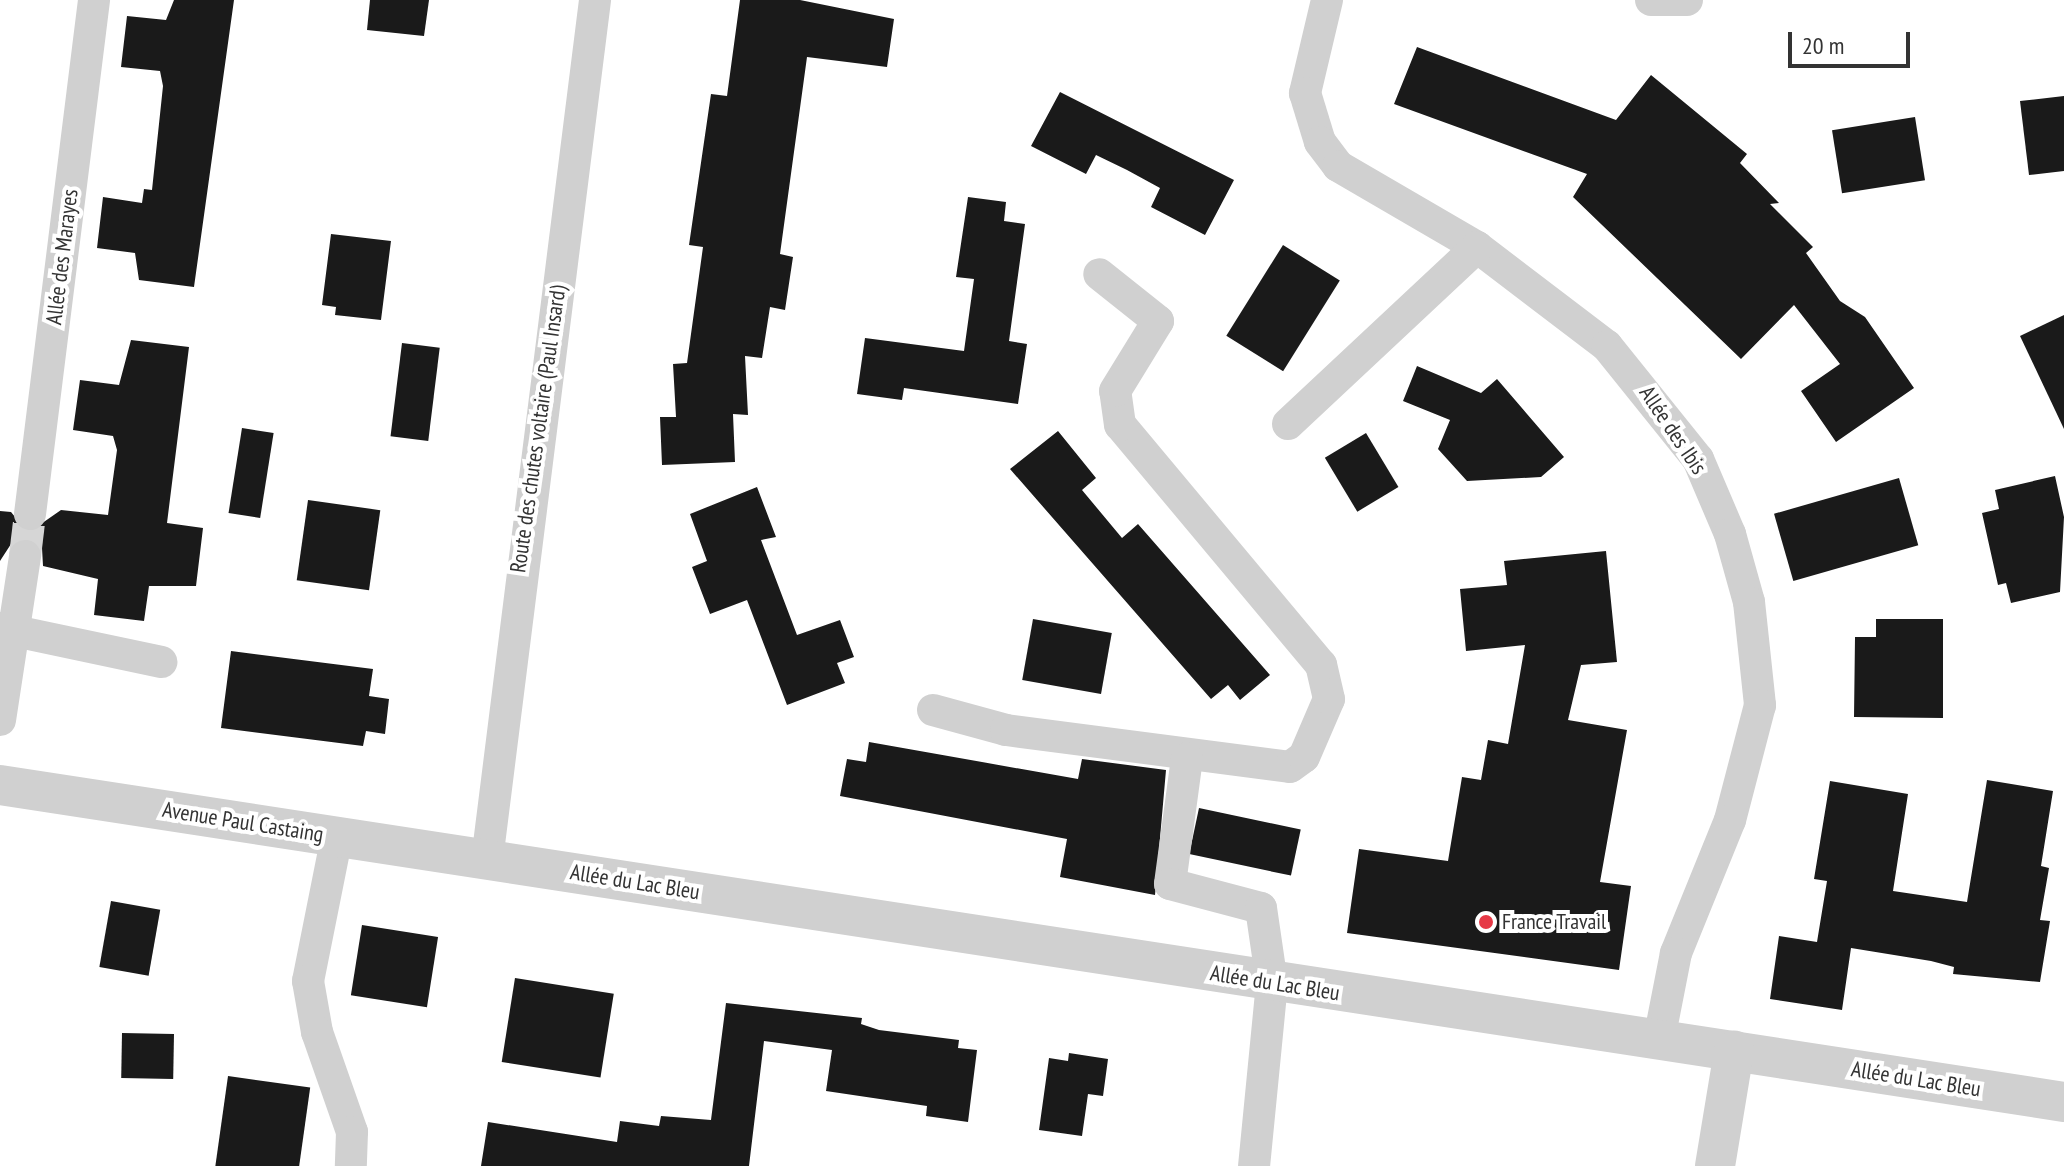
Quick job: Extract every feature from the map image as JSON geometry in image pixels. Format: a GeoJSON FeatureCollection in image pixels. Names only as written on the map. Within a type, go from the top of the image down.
{"type":"FeatureCollection","features":[{"type":"Feature","properties":{"kind":"street","name":"Allée des Marayes"},"geometry":{"type":"LineString","coordinates":[[30,514],[94,0]]}},
{"type":"Feature","properties":{"kind":"street","name":"Route des chutes voltaire (Paul Insard)"},"geometry":{"type":"LineString","coordinates":[[487,860],[595,0]]}},
{"type":"Feature","properties":{"kind":"street"},"geometry":{"type":"LineString","coordinates":[[1651,0],[1687,0]]}},
{"type":"Feature","properties":{"kind":"street","name":"Allée des Ibis"},"geometry":{"type":"LineString","coordinates":[[1331,5],[1310,51],[1305,93],[1320,142],[1355,181],[1477,247],[1607,346],[1657,399],[1698,459],[1749,602],[1758,718],[1730,820],[1676,953],[1659,1040]]}},
{"type":"Feature","properties":{"kind":"street"},"geometry":{"type":"LineString","coordinates":[[1288,424],[1477,247]]}},
{"type":"Feature","properties":{"kind":"street"},"geometry":{"type":"LineString","coordinates":[[933,710],[1006,730],[1187,758],[1290,767],[1304,757],[1329,699],[1321,665],[1120,425],[1115,391],[1158,321],[1099,274]]}},
{"type":"Feature","properties":{"kind":"street"},"geometry":{"type":"LineString","coordinates":[[0,720],[7,629],[25,556]]}},
{"type":"Feature","properties":{"kind":"street"},"geometry":{"type":"LineString","coordinates":[[7,629],[161,662]]}},
{"type":"Feature","properties":{"kind":"street"},"geometry":{"type":"LineString","coordinates":[[1187,758],[1170,884],[1261,908],[1272,983],[1254,1166]]}},
{"type":"Feature","properties":{"kind":"street","name":"Avenue Paul Castaing"},"geometry":{"type":"LineString","coordinates":[[0,785],[487,860]]}},
{"type":"Feature","properties":{"kind":"street"},"geometry":{"type":"LineString","coordinates":[[337,836],[308,981],[317,1032],[352,1132],[351,1166]]}},
{"type":"Feature","properties":{"kind":"street","name":"Allée du Lac Bleu"},"geometry":{"type":"LineString","coordinates":[[487,860],[1272,983],[2064,1102]]}},
{"type":"Feature","properties":{"kind":"street"},"geometry":{"type":"LineString","coordinates":[[1715,1166],[1734,1051]]}},
{"type":"Feature","properties":{"kind":"building"},"geometry":{"type":"Polygon","coordinates":[[[174,0],[234,0],[194,287],[139,280],[135,253],[97,248],[103,197],[142,203],[144,189],[152,190],[163,86],[160,71],[121,67],[127,16],[166,20],[174,0]]]}},
{"type":"Feature","properties":{"kind":"building"},"geometry":{"type":"Polygon","coordinates":[[[370,0],[429,0],[424,36],[367,30],[370,0]]]}},
{"type":"Feature","properties":{"kind":"building"},"geometry":{"type":"Polygon","coordinates":[[[740,0],[800,0],[894,19],[887,67],[807,57],[780,254],[793,257],[785,310],[770,307],[762,358],[745,356],[748,415],[733,414],[735,462],[662,465],[660,417],[676,417],[673,364],[687,363],[703,247],[689,245],[711,94],[727,96],[740,0]]]}},
{"type":"Feature","properties":{"kind":"building"},"geometry":{"type":"Polygon","coordinates":[[[1417,47],[1616,120],[1651,75],[1747,154],[1740,163],[1779,203],[1770,204],[1813,247],[1806,253],[1840,301],[1865,317],[1914,388],[1836,442],[1801,391],[1840,364],[1794,305],[1741,359],[1573,197],[1587,174],[1394,104],[1417,47]]]}},
{"type":"Feature","properties":{"kind":"building"},"geometry":{"type":"Polygon","coordinates":[[[1060,92],[1234,180],[1205,235],[1151,207],[1160,188],[1127,170],[1096,155],[1086,174],[1031,146],[1060,92]]]}},
{"type":"Feature","properties":{"kind":"building"},"geometry":{"type":"Polygon","coordinates":[[[2064,96],[2064,171],[2029,175],[2020,101],[2064,96]]]}},
{"type":"Feature","properties":{"kind":"building"},"geometry":{"type":"Polygon","coordinates":[[[1915,117],[1925,180],[1842,193],[1832,130],[1915,117]]]}},
{"type":"Feature","properties":{"kind":"building"},"geometry":{"type":"Polygon","coordinates":[[[968,197],[1006,202],[1004,221],[1025,224],[1009,341],[1027,344],[1018,404],[904,388],[902,400],[857,394],[865,338],[964,351],[974,279],[956,277],[968,197]]]}},
{"type":"Feature","properties":{"kind":"building"},"geometry":{"type":"Polygon","coordinates":[[[331,234],[391,241],[381,320],[335,315],[336,307],[322,305],[331,234]]]}},
{"type":"Feature","properties":{"kind":"building"},"geometry":{"type":"Polygon","coordinates":[[[1283,245],[1340,281],[1283,371],[1226,336],[1283,245]]]}},
{"type":"Feature","properties":{"kind":"building"},"geometry":{"type":"Polygon","coordinates":[[[2064,315],[2064,429],[2020,336],[2064,315]]]}},
{"type":"Feature","properties":{"kind":"building"},"geometry":{"type":"Polygon","coordinates":[[[131,340],[189,347],[167,523],[203,528],[196,586],[149,586],[144,621],[94,615],[98,579],[43,566],[42,548],[29,537],[11,544],[0,561],[0,511],[11,512],[28,533],[61,510],[108,515],[117,450],[113,436],[73,430],[80,380],[119,385],[131,340]]]}},
{"type":"Feature","properties":{"kind":"building"},"geometry":{"type":"Polygon","coordinates":[[[402,343],[440,348],[428,441],[391,436],[402,343]]]}},
{"type":"Feature","properties":{"kind":"building"},"geometry":{"type":"Polygon","coordinates":[[[1417,366],[1481,393],[1497,379],[1564,457],[1541,477],[1467,481],[1438,449],[1450,420],[1403,401],[1417,366]]]}},
{"type":"Feature","properties":{"kind":"building"},"geometry":{"type":"Polygon","coordinates":[[[242,428],[274,433],[260,518],[229,513],[242,428]]]}},
{"type":"Feature","properties":{"kind":"building"},"geometry":{"type":"Polygon","coordinates":[[[1058,431],[1096,478],[1082,490],[1122,538],[1138,524],[1270,675],[1240,700],[1228,685],[1211,699],[1010,469],[1058,431]]]}},
{"type":"Feature","properties":{"kind":"building"},"geometry":{"type":"Polygon","coordinates":[[[1366,433],[1398,487],[1357,512],[1325,458],[1366,433]]]}},
{"type":"Feature","properties":{"kind":"building"},"geometry":{"type":"Polygon","coordinates":[[[2055,476],[2064,517],[2060,592],[2011,603],[2006,583],[1998,585],[1982,513],[1999,509],[1995,490],[2055,476]]]}},
{"type":"Feature","properties":{"kind":"building"},"geometry":{"type":"Polygon","coordinates":[[[1899,478],[1918,545],[1793,581],[1774,514],[1899,478]]]}},
{"type":"Feature","properties":{"kind":"building"},"geometry":{"type":"Polygon","coordinates":[[[757,487],[776,537],[761,540],[797,635],[840,620],[854,657],[837,663],[845,683],[787,705],[747,600],[710,614],[692,567],[707,561],[690,514],[757,487]]]}},
{"type":"Feature","properties":{"kind":"building"},"geometry":{"type":"Polygon","coordinates":[[[308,500],[380,510],[369,590],[297,580],[308,500]]]}},
{"type":"Feature","properties":{"kind":"building"},"geometry":{"type":"Polygon","coordinates":[[[1606,551],[1617,662],[1581,665],[1568,720],[1627,730],[1600,882],[1631,886],[1619,970],[1347,933],[1359,849],[1448,861],[1462,777],[1481,780],[1488,740],[1508,744],[1525,645],[1466,651],[1460,589],[1507,585],[1504,561],[1606,551]]]}},
{"type":"Feature","properties":{"kind":"building"},"geometry":{"type":"Polygon","coordinates":[[[1033,619],[1112,633],[1101,694],[1022,680],[1033,619]]]}},
{"type":"Feature","properties":{"kind":"building"},"geometry":{"type":"Polygon","coordinates":[[[1876,619],[1943,619],[1943,718],[1854,717],[1855,637],[1876,637],[1876,619]]]}},
{"type":"Feature","properties":{"kind":"building"},"geometry":{"type":"Polygon","coordinates":[[[231,651],[373,669],[369,696],[389,699],[385,734],[366,731],[363,746],[221,728],[231,651]]]}},
{"type":"Feature","properties":{"kind":"building"},"geometry":{"type":"Polygon","coordinates":[[[869,742],[1078,779],[1082,759],[1166,770],[1155,895],[1060,877],[1067,839],[840,796],[847,759],[866,762],[869,742]]]}},
{"type":"Feature","properties":{"kind":"building"},"geometry":{"type":"Polygon","coordinates":[[[1987,780],[2053,791],[2041,866],[2049,868],[2040,920],[2050,921],[2040,982],[1953,974],[1954,967],[1931,961],[1851,948],[1842,1010],[1770,999],[1779,936],[1817,942],[1827,881],[1814,879],[1830,781],[1908,794],[1893,891],[1967,902],[1987,780]]]}},
{"type":"Feature","properties":{"kind":"building"},"geometry":{"type":"Polygon","coordinates":[[[1199,808],[1301,830],[1291,876],[1189,854],[1199,808]]]}},
{"type":"Feature","properties":{"kind":"building"},"geometry":{"type":"Polygon","coordinates":[[[111,901],[160,910],[149,976],[99,967],[111,901]]]}},
{"type":"Feature","properties":{"kind":"building"},"geometry":{"type":"Polygon","coordinates":[[[362,925],[438,937],[427,1007],[351,995],[362,925]]]}},
{"type":"Feature","properties":{"kind":"building"},"geometry":{"type":"Polygon","coordinates":[[[515,978],[614,994],[600,1078],[502,1062],[515,978]]]}},
{"type":"Feature","properties":{"kind":"building"},"geometry":{"type":"Polygon","coordinates":[[[726,1003],[862,1018],[861,1024],[879,1030],[959,1040],[958,1048],[977,1050],[968,1122],[926,1116],[927,1106],[826,1091],[832,1050],[764,1041],[749,1166],[481,1166],[488,1122],[617,1142],[620,1121],[659,1126],[661,1116],[711,1120],[726,1003]]]}},
{"type":"Feature","properties":{"kind":"building"},"geometry":{"type":"Polygon","coordinates":[[[122,1033],[174,1034],[173,1079],[121,1078],[122,1033]]]}},
{"type":"Feature","properties":{"kind":"building"},"geometry":{"type":"Polygon","coordinates":[[[1069,1053],[1108,1059],[1103,1096],[1088,1094],[1082,1136],[1039,1130],[1049,1058],[1068,1061],[1069,1053]]]}},
{"type":"Feature","properties":{"kind":"building"},"geometry":{"type":"Polygon","coordinates":[[[228,1076],[310,1088],[299,1166],[215,1166],[228,1076]]]}},
{"type":"Feature","properties":{"kind":"tunnel"},"geometry":{"type":"LineString","coordinates":[[25,556],[30,514]]}},
{"type":"Feature","properties":{"kind":"place","name":"France Travail"},"geometry":{"type":"Point","coordinates":[1486,922]}}]}
